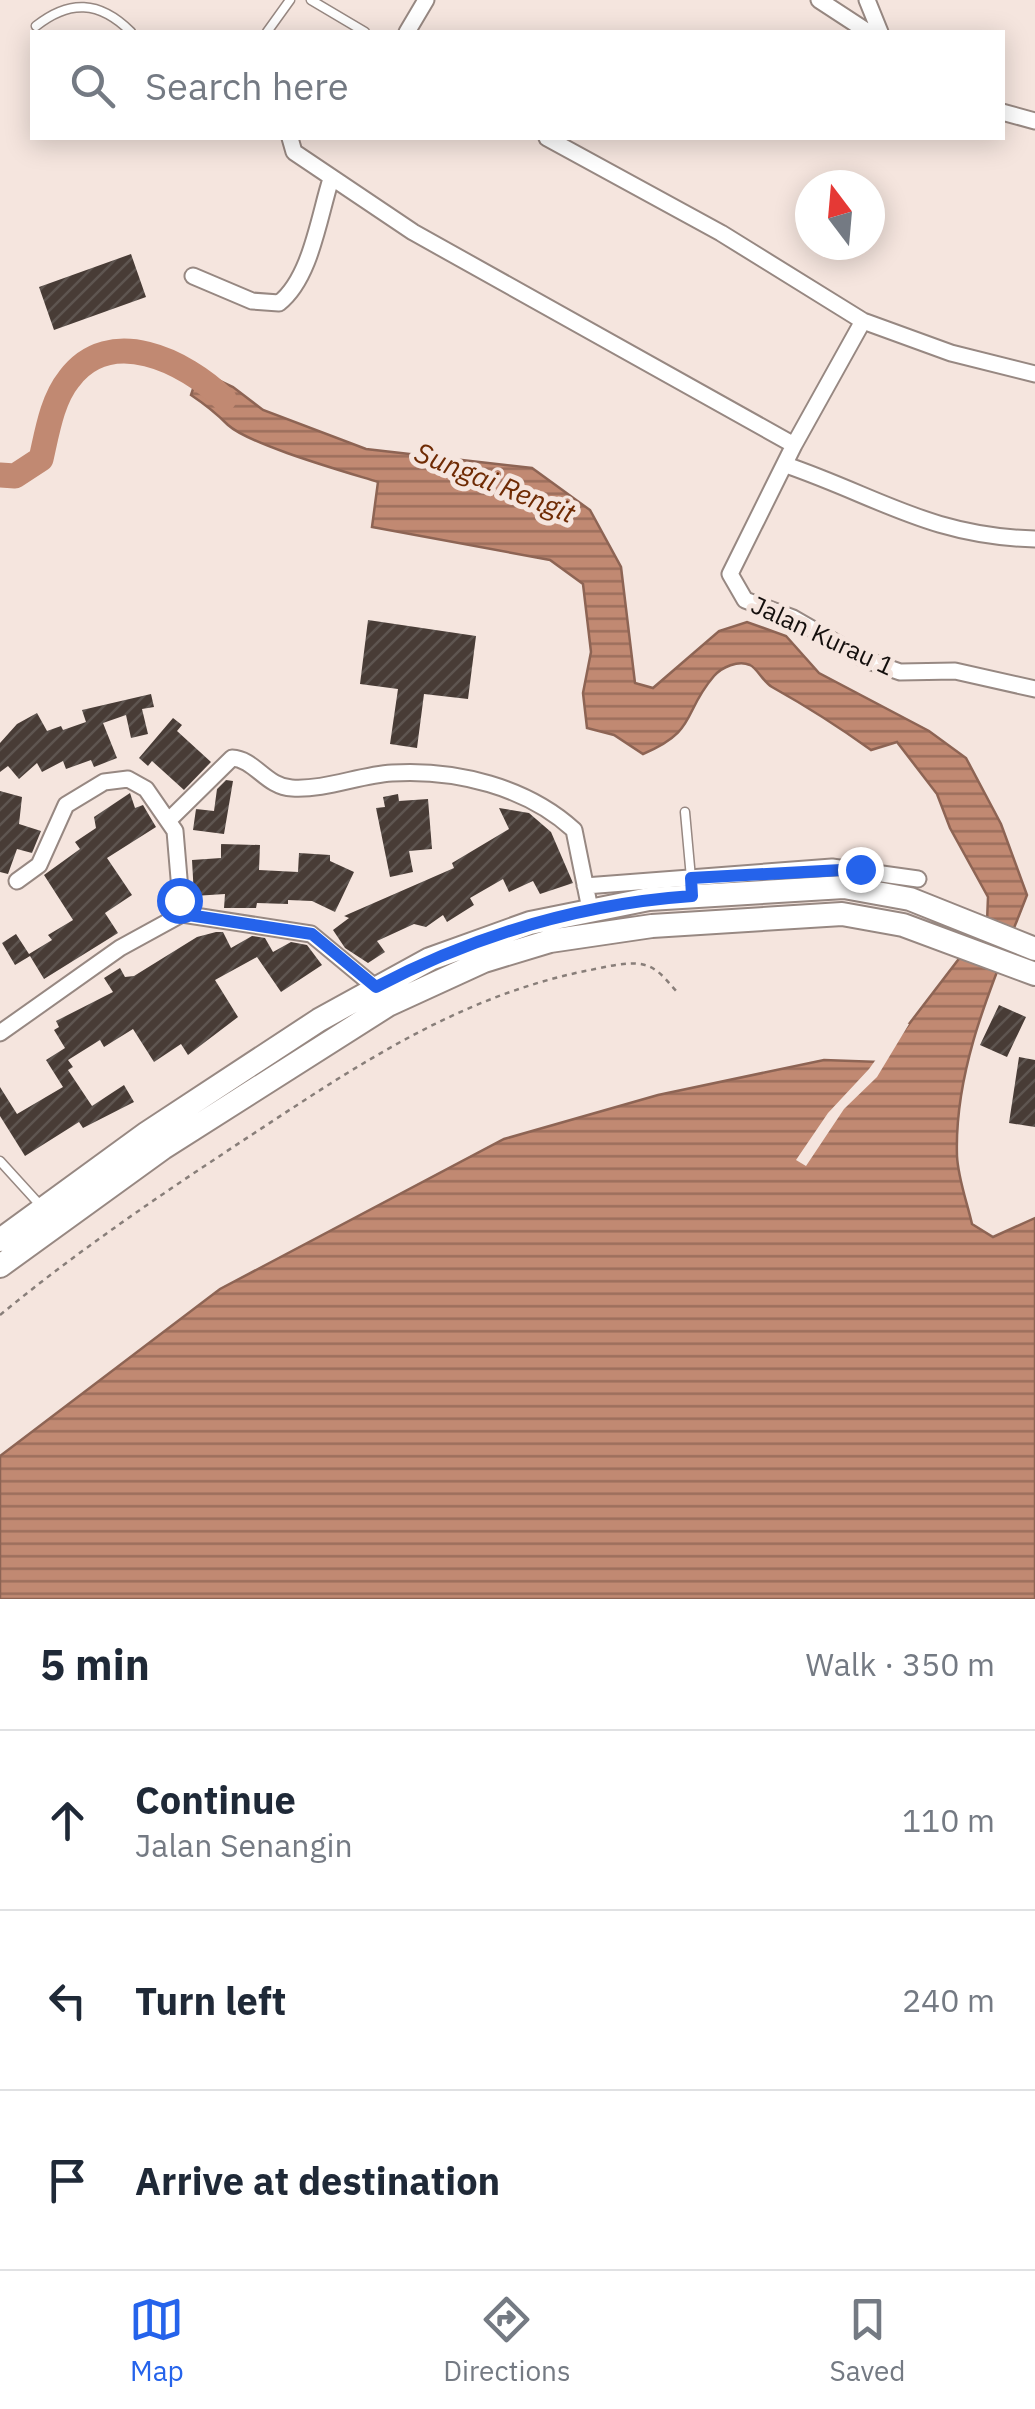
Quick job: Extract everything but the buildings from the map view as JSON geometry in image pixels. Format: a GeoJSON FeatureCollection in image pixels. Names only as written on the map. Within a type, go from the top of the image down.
{"type":"FeatureCollection","features":[{"type":"Feature","properties":{"kind":"main road"},"geometry":{"type":"LineString","coordinates":[[0,1240],[147,1133],[376,987],[479,939],[588,898],[691,887],[844,888],[880,892],[951,913],[1035,948]]}},
{"type":"Feature","properties":{"kind":"main road"},"geometry":{"type":"LineString","coordinates":[[0,1266],[162,1148],[388,1004],[484,960],[550,941],[652,926],[814,915],[875,918],[942,938],[1030,972]]}},
{"type":"Feature","properties":{"kind":"street"},"geometry":{"type":"LineString","coordinates":[[408,30],[426,0]]}},
{"type":"Feature","properties":{"kind":"street"},"geometry":{"type":"LineString","coordinates":[[818,0],[865,30]]}},
{"type":"Feature","properties":{"kind":"street"},"geometry":{"type":"LineString","coordinates":[[866,0],[879,30]]}},
{"type":"Feature","properties":{"kind":"street"},"geometry":{"type":"LineString","coordinates":[[1005,113],[1035,121]]}},
{"type":"Feature","properties":{"kind":"street"},"geometry":{"type":"LineString","coordinates":[[291,140],[294,152],[331,179],[479,271],[794,444]]}},
{"type":"Feature","properties":{"kind":"street"},"geometry":{"type":"LineString","coordinates":[[551,140],[721,233],[864,321],[951,353],[1035,374]]}},
{"type":"Feature","properties":{"kind":"street"},"geometry":{"type":"LineString","coordinates":[[193,276],[252,301],[279,302],[288,296],[302,268],[331,179]]}},
{"type":"Feature","properties":{"kind":"street","name":"Jalan Kurau 1"},"geometry":{"type":"LineString","coordinates":[[864,321],[794,444],[730,574],[745,600],[793,618],[866,660],[900,672],[955,670],[1035,688]]}},
{"type":"Feature","properties":{"kind":"street"},"geometry":{"type":"LineString","coordinates":[[786,465],[882,507],[966,534],[1035,538]]}},
{"type":"Feature","properties":{"kind":"street"},"geometry":{"type":"LineString","coordinates":[[170,820],[232,758],[239,758],[266,782],[286,788],[393,773],[462,779],[526,796],[553,811],[574,830],[588,898]]}},
{"type":"Feature","properties":{"kind":"street"},"geometry":{"type":"LineString","coordinates":[[17,882],[38,865],[66,805],[117,778],[138,783],[170,820],[179,844],[182,914]]}},
{"type":"Feature","properties":{"kind":"street"},"geometry":{"type":"LineString","coordinates":[[691,887],[832,868],[918,879]]}},
{"type":"Feature","properties":{"kind":"street"},"geometry":{"type":"LineString","coordinates":[[0,1033],[120,948],[182,914],[312,934],[376,987]]}},
{"type":"Feature","properties":{"kind":"lane"},"geometry":{"type":"LineString","coordinates":[[268,30],[290,0]]}},
{"type":"Feature","properties":{"kind":"lane"},"geometry":{"type":"LineString","coordinates":[[311,0],[362,30]]}},
{"type":"Feature","properties":{"kind":"lane"},"geometry":{"type":"LineString","coordinates":[[36,26],[50,10],[74,3],[101,8],[128,30]]}},
{"type":"Feature","properties":{"kind":"lane"},"geometry":{"type":"LineString","coordinates":[[685,812],[691,887]]}},
{"type":"Feature","properties":{"kind":"lane"},"geometry":{"type":"LineString","coordinates":[[0,1161],[42,1207]]}},
{"type":"Feature","properties":{"kind":"path"},"geometry":{"type":"LineString","coordinates":[[0,1316],[54,1270],[195,1172],[372,1056],[443,1017],[547,979],[637,964],[658,971],[679,994]]}},
{"type":"Feature","properties":{"kind":"water"},"geometry":{"type":"Polygon","coordinates":[[[199,371],[233,387],[263,410],[366,449],[532,468],[590,510],[621,567],[635,683],[653,688],[719,631],[747,622],[786,636],[819,673],[929,731],[966,758],[1001,824],[1027,895],[969,1055],[962,1088],[957,1156],[972,1224],[993,1237],[1035,1218],[1035,1599],[0,1599],[0,1456],[220,1289],[504,1139],[658,1095],[824,1060],[880,1062],[987,922],[988,897],[950,828],[937,794],[897,742],[871,750],[769,685],[753,667],[740,663],[717,673],[681,729],[661,746],[643,754],[614,735],[587,728],[583,693],[591,652],[583,584],[550,560],[372,527],[378,482],[239,433],[191,395],[199,371]]]}},
{"type":"Feature","properties":{"kind":"pier"},"geometry":{"type":"Polygon","coordinates":[[[903,1022],[909,1024],[877,1077],[844,1109],[806,1166],[796,1160],[828,1113],[869,1069],[903,1022]]]}},
{"type":"Feature","properties":{"kind":"waterway","name":"Sungai Rengit"},"geometry":{"type":"LineString","coordinates":[[0,475],[15,476],[41,459],[63,387],[86,363],[105,354],[126,351],[169,361],[224,399]]}},
{"type":"Feature","properties":{"kind":"route"},"geometry":{"type":"LineString","coordinates":[[179,900],[182,914],[296,928],[312,934],[376,987],[430,959],[530,923],[649,899],[692,896],[691,878],[860,869]]}}]}
